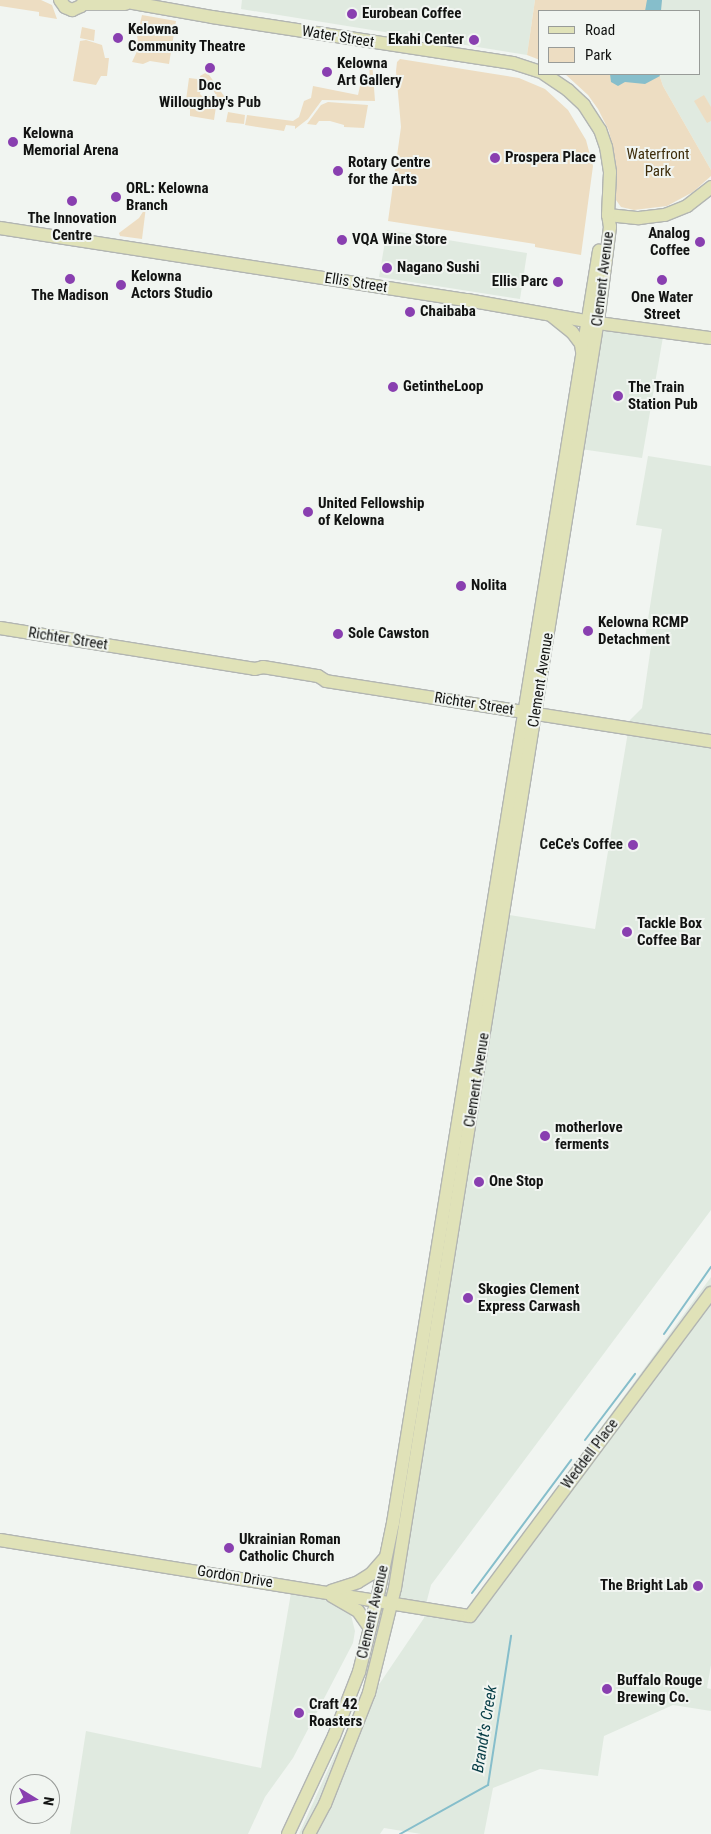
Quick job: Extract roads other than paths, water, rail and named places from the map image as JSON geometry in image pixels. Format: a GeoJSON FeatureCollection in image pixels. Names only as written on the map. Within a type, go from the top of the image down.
{"type":"FeatureCollection","features":[{"type":"Feature","properties":{"kind":"main road","name":"Water Street"},"geometry":{"type":"LineString","coordinates":[[60,0],[64,7],[72,10],[78,8],[84,2],[136,4]]}},
{"type":"Feature","properties":{"kind":"main road","name":"Water Street"},"geometry":{"type":"LineString","coordinates":[[116,0],[513,63],[538,71]]}},
{"type":"Feature","properties":{"kind":"main road"},"geometry":{"type":"LineString","coordinates":[[546,75],[568,90],[584,105],[600,130],[606,146],[610,172],[608,215],[639,218],[665,215],[687,206],[711,187]]}},
{"type":"Feature","properties":{"kind":"main road","name":"Clement Avenue"},"geometry":{"type":"LineString","coordinates":[[288,1834],[334,1736],[359,1672],[386,1557],[530,713],[593,322],[603,226],[608,215]]}},
{"type":"Feature","properties":{"kind":"main road","name":"Ellis Street"},"geometry":{"type":"LineString","coordinates":[[0,228],[593,322],[711,338]]}},
{"type":"Feature","properties":{"kind":"main road"},"geometry":{"type":"LineString","coordinates":[[548,314],[572,332],[581,344],[582,352]]}},
{"type":"Feature","properties":{"kind":"main road","name":"Clement Avenue"},"geometry":{"type":"LineString","coordinates":[[309,1834],[325,1804],[368,1693],[392,1602],[414,1478],[530,713],[582,352],[593,322]]}},
{"type":"Feature","properties":{"kind":"main road","name":"Richter Street"},"geometry":{"type":"LineString","coordinates":[[0,628],[255,669],[263,667],[318,676],[326,681],[711,741]]}},
{"type":"Feature","properties":{"kind":"main road","name":"Weddell Place"},"geometry":{"type":"LineString","coordinates":[[470,1616],[711,1293]]}},
{"type":"Feature","properties":{"kind":"main road","name":"Clement Avenue"},"geometry":{"type":"LineString","coordinates":[[414,1478],[413,1436],[420,1385],[417,1377]]}},
{"type":"Feature","properties":{"kind":"main road","name":"Gordon Drive"},"geometry":{"type":"LineString","coordinates":[[0,1540],[470,1616]]}},
{"type":"Feature","properties":{"kind":"main road"},"geometry":{"type":"LineString","coordinates":[[326,1592],[358,1582],[371,1574],[386,1557]]}},
{"type":"Feature","properties":{"kind":"main road"},"geometry":{"type":"LineString","coordinates":[[326,1592],[358,1611],[370,1628]]}},
{"type":"Feature","properties":{"kind":"water"},"geometry":{"type":"Polygon","coordinates":[[[647,0],[662,0],[661,10],[645,10],[647,0]]]}},
{"type":"Feature","properties":{"kind":"water"},"geometry":{"type":"Polygon","coordinates":[[[610,75],[660,76],[645,84],[625,82],[618,86],[611,82],[610,75]]]}},
{"type":"Feature","properties":{"kind":"waterway","name":"Brandt's Creek"},"geometry":{"type":"LineString","coordinates":[[664,1334],[711,1267]]}},
{"type":"Feature","properties":{"kind":"waterway","name":"Brandt's Creek"},"geometry":{"type":"LineString","coordinates":[[585,1440],[635,1374]]}},
{"type":"Feature","properties":{"kind":"waterway","name":"Brandt's Creek"},"geometry":{"type":"LineString","coordinates":[[472,1593],[571,1460]]}},
{"type":"Feature","properties":{"kind":"waterway","name":"Brandt's Creek"},"geometry":{"type":"LineString","coordinates":[[400,1834],[488,1785],[511,1636]]}},
{"type":"Feature","properties":{"kind":"place","name":"Eurobean Coffee"},"geometry":{"type":"Point","coordinates":[352,14]}},
{"type":"Feature","properties":{"kind":"place","name":"Kelowna Community Theatre"},"geometry":{"type":"Point","coordinates":[118,38]}},
{"type":"Feature","properties":{"kind":"place","name":"Ekahi Center"},"geometry":{"type":"Point","coordinates":[474,40]}},
{"type":"Feature","properties":{"kind":"place","name":"Doc Willoughby's Pub"},"geometry":{"type":"Point","coordinates":[210,68]}},
{"type":"Feature","properties":{"kind":"place","name":"Kelowna Art Gallery"},"geometry":{"type":"Point","coordinates":[327,72]}},
{"type":"Feature","properties":{"kind":"place","name":"Kelowna Memorial Arena"},"geometry":{"type":"Point","coordinates":[13,142]}},
{"type":"Feature","properties":{"kind":"place","name":"Prospera Place"},"geometry":{"type":"Point","coordinates":[495,158]}},
{"type":"Feature","properties":{"kind":"place","name":"Rotary Centre for the Arts"},"geometry":{"type":"Point","coordinates":[338,171]}},
{"type":"Feature","properties":{"kind":"place","name":"ORL: Kelowna Branch"},"geometry":{"type":"Point","coordinates":[116,197]}},
{"type":"Feature","properties":{"kind":"place","name":"The Innovation Centre"},"geometry":{"type":"Point","coordinates":[72,201]}},
{"type":"Feature","properties":{"kind":"place","name":"VQA Wine Store"},"geometry":{"type":"Point","coordinates":[342,240]}},
{"type":"Feature","properties":{"kind":"place","name":"Analog Coffee"},"geometry":{"type":"Point","coordinates":[700,242]}},
{"type":"Feature","properties":{"kind":"place","name":"Nagano Sushi"},"geometry":{"type":"Point","coordinates":[387,268]}},
{"type":"Feature","properties":{"kind":"place","name":"The Madison"},"geometry":{"type":"Point","coordinates":[70,279]}},
{"type":"Feature","properties":{"kind":"place","name":"One Water Street"},"geometry":{"type":"Point","coordinates":[662,280]}},
{"type":"Feature","properties":{"kind":"place","name":"Ellis Parc"},"geometry":{"type":"Point","coordinates":[558,282]}},
{"type":"Feature","properties":{"kind":"place","name":"Kelowna Actors Studio"},"geometry":{"type":"Point","coordinates":[121,285]}},
{"type":"Feature","properties":{"kind":"place","name":"Chaibaba"},"geometry":{"type":"Point","coordinates":[410,312]}},
{"type":"Feature","properties":{"kind":"place","name":"GetintheLoop"},"geometry":{"type":"Point","coordinates":[393,387]}},
{"type":"Feature","properties":{"kind":"place","name":"The Train Station Pub"},"geometry":{"type":"Point","coordinates":[618,396]}},
{"type":"Feature","properties":{"kind":"place","name":"United Fellowship of Kelowna"},"geometry":{"type":"Point","coordinates":[308,512]}},
{"type":"Feature","properties":{"kind":"place","name":"Nolita"},"geometry":{"type":"Point","coordinates":[461,586]}},
{"type":"Feature","properties":{"kind":"place","name":"Kelowna RCMP Detachment"},"geometry":{"type":"Point","coordinates":[588,631]}},
{"type":"Feature","properties":{"kind":"place","name":"Sole Cawston"},"geometry":{"type":"Point","coordinates":[338,634]}},
{"type":"Feature","properties":{"kind":"place","name":"CeCe's Coffee"},"geometry":{"type":"Point","coordinates":[633,845]}},
{"type":"Feature","properties":{"kind":"place","name":"Tackle Box Coffee Bar"},"geometry":{"type":"Point","coordinates":[627,932]}},
{"type":"Feature","properties":{"kind":"place","name":"motherlove ferments"},"geometry":{"type":"Point","coordinates":[545,1136]}},
{"type":"Feature","properties":{"kind":"place","name":"One Stop"},"geometry":{"type":"Point","coordinates":[479,1182]}},
{"type":"Feature","properties":{"kind":"place","name":"Skogies Clement Express Carwash"},"geometry":{"type":"Point","coordinates":[468,1298]}},
{"type":"Feature","properties":{"kind":"place","name":"Ukrainian Roman Catholic Church"},"geometry":{"type":"Point","coordinates":[229,1548]}},
{"type":"Feature","properties":{"kind":"place","name":"The Bright Lab"},"geometry":{"type":"Point","coordinates":[698,1586]}},
{"type":"Feature","properties":{"kind":"place","name":"Buffalo Rouge Brewing Co."},"geometry":{"type":"Point","coordinates":[607,1689]}},
{"type":"Feature","properties":{"kind":"place","name":"Craft 42 Roasters"},"geometry":{"type":"Point","coordinates":[299,1713]}},
{"type":"Feature","properties":{"kind":"park label","name":"Waterfront Park"},"geometry":{"type":"Point","coordinates":[658,162]}}]}
